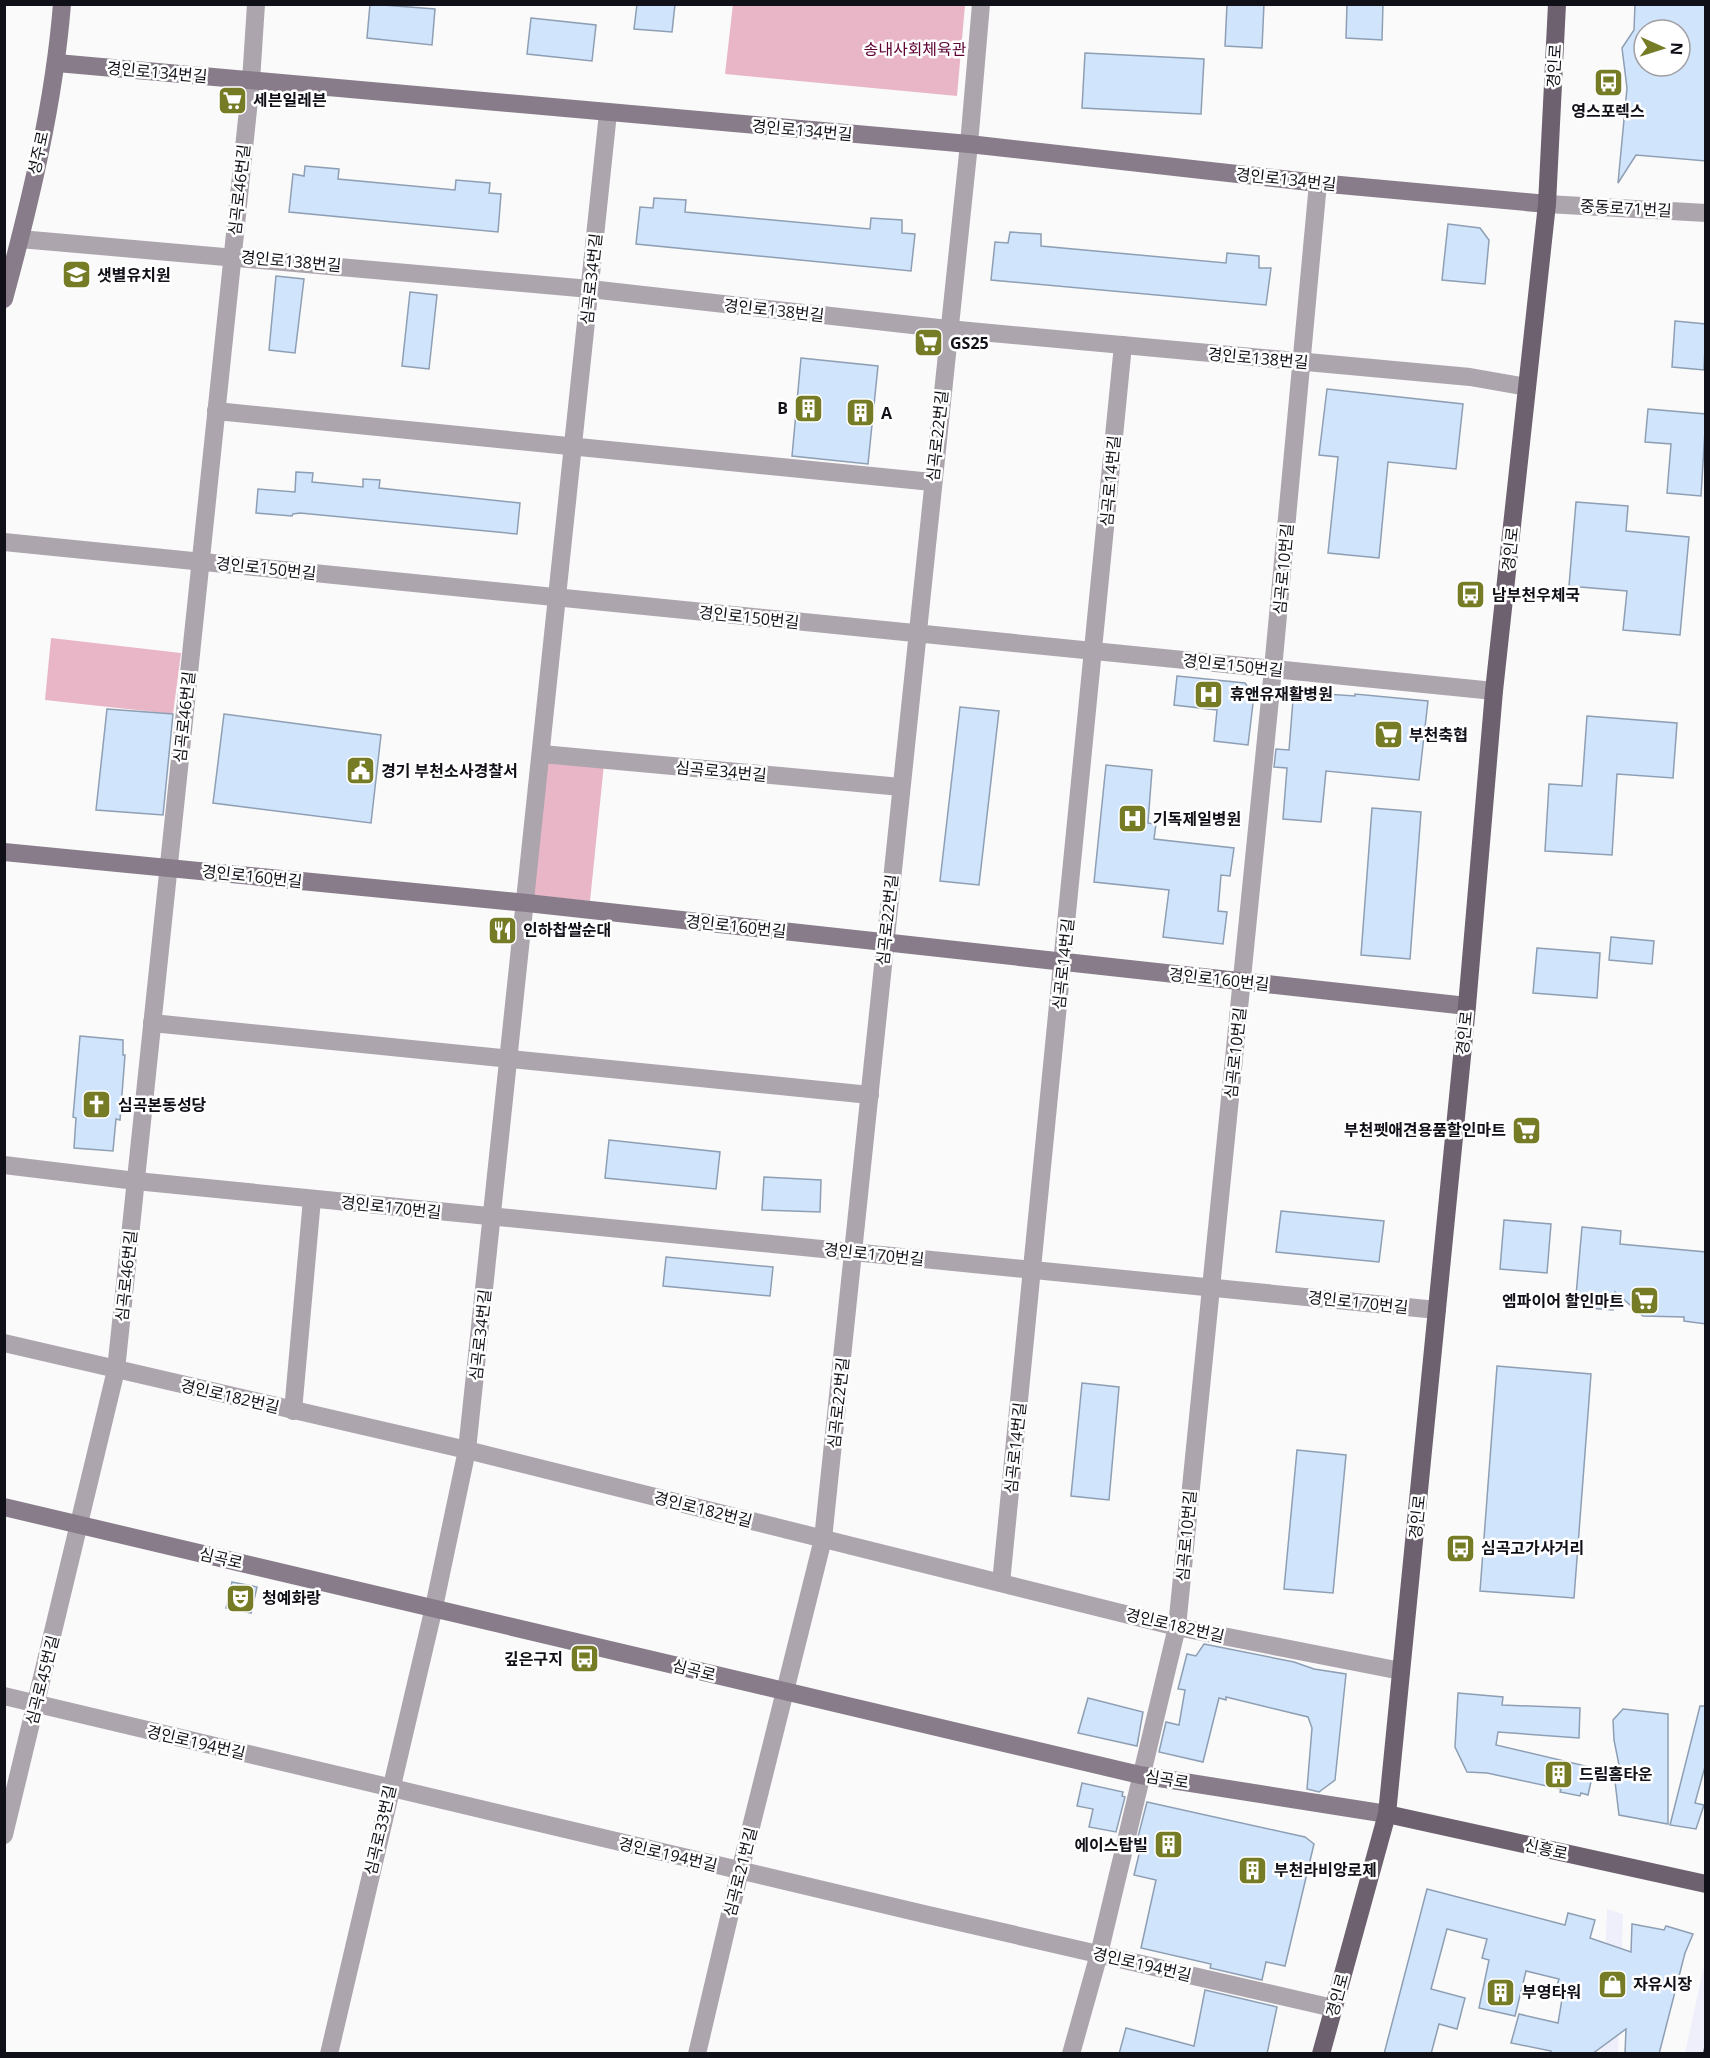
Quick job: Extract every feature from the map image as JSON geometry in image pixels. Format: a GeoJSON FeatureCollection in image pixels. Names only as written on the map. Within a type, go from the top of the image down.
{"type":"FeatureCollection","features":[{"type":"Feature","properties":{"kind":"main road","name":"경인로"},"geometry":{"type":"LineString","coordinates":[[1321,2054],[1387,1814],[1467,1006],[1494,690],[1546,204],[1557,4]]}},
{"type":"Feature","properties":{"kind":"main road","name":"신흥로"},"geometry":{"type":"LineString","coordinates":[[1387,1814],[1706,1884]]}},
{"type":"Feature","properties":{"kind":"street","name":"성주로"},"geometry":{"type":"LineString","coordinates":[[4,299],[20,239],[57,63],[62,4]]}},
{"type":"Feature","properties":{"kind":"street","name":"심곡로46번길"},"geometry":{"type":"LineString","coordinates":[[79,1525],[116,1370],[251,81],[256,4]]}},
{"type":"Feature","properties":{"kind":"street","name":"심곡로22번길"},"geometry":{"type":"LineString","coordinates":[[787,1692],[823,1539],[969,144],[981,4]]}},
{"type":"Feature","properties":{"kind":"street","name":"경인로134번길"},"geometry":{"type":"LineString","coordinates":[[57,63],[969,144],[1318,183],[1546,204]]}},
{"type":"Feature","properties":{"kind":"street","name":"심곡로34번길"},"geometry":{"type":"LineString","coordinates":[[434,1607],[467,1450],[527,903],[608,113]]}},
{"type":"Feature","properties":{"kind":"street","name":"심곡로10번길"},"geometry":{"type":"LineString","coordinates":[[1071,2054],[1099,1954],[1177,1627],[1273,669],[1318,183]]}},
{"type":"Feature","properties":{"kind":"street","name":"중동로71번길"},"geometry":{"type":"LineString","coordinates":[[1546,204],[1706,213]]}},
{"type":"Feature","properties":{"kind":"street","name":"경인로138번길"},"geometry":{"type":"LineString","coordinates":[[20,239],[590,289],[948,329],[1470,377],[1527,387]]}},
{"type":"Feature","properties":{"kind":"street","name":"심곡로14번길"},"geometry":{"type":"LineString","coordinates":[[1001,1583],[1123,345]]}},
{"type":"Feature","properties":{"kind":"street"},"geometry":{"type":"LineString","coordinates":[[216,411],[932,482]]}},
{"type":"Feature","properties":{"kind":"street","name":"경인로150번길"},"geometry":{"type":"LineString","coordinates":[[4,542],[1494,690]]}},
{"type":"Feature","properties":{"kind":"street","name":"심곡로34번길"},"geometry":{"type":"LineString","coordinates":[[542,754],[901,787]]}},
{"type":"Feature","properties":{"kind":"street","name":"경인로160번길"},"geometry":{"type":"LineString","coordinates":[[4,852],[527,903],[1467,1006]]}},
{"type":"Feature","properties":{"kind":"street"},"geometry":{"type":"LineString","coordinates":[[152,1023],[870,1095]]}},
{"type":"Feature","properties":{"kind":"street","name":"경인로170번길"},"geometry":{"type":"LineString","coordinates":[[4,1166],[312,1199],[1437,1310]]}},
{"type":"Feature","properties":{"kind":"street"},"geometry":{"type":"LineString","coordinates":[[293,1411],[312,1199]]}},
{"type":"Feature","properties":{"kind":"street","name":"경인로182번길"},"geometry":{"type":"LineString","coordinates":[[4,1343],[467,1450],[1177,1627],[1401,1671]]}},
{"type":"Feature","properties":{"kind":"street","name":"심곡로"},"geometry":{"type":"LineString","coordinates":[[4,1507],[1140,1775],[1387,1814]]}},
{"type":"Feature","properties":{"kind":"street","name":"심곡로45번길"},"geometry":{"type":"LineString","coordinates":[[4,1835],[79,1525]]}},
{"type":"Feature","properties":{"kind":"street","name":"심곡로33번길"},"geometry":{"type":"LineString","coordinates":[[329,2054],[434,1607]]}},
{"type":"Feature","properties":{"kind":"street","name":"심곡로21번길"},"geometry":{"type":"LineString","coordinates":[[697,2054],[740,1870],[787,1692]]}},
{"type":"Feature","properties":{"kind":"street","name":"경인로194번길"},"geometry":{"type":"LineString","coordinates":[[4,1696],[1333,2008]]}},
{"type":"Feature","properties":{"kind":"shaded area","name":"자유시장"},"geometry":{"type":"Polygon","coordinates":[[[1607,1909],[1623,1914],[1618,2053],[1601,2054],[1607,1909]]]}},
{"type":"Feature","properties":{"kind":"shaded area"},"geometry":{"type":"Polygon","coordinates":[[[1705,1961],[1705,2053],[1685,2053],[1705,1961]]]}},
{"type":"Feature","properties":{"kind":"green space","name":"송내사회체육관"},"geometry":{"type":"Polygon","coordinates":[[[733,4],[965,5],[957,96],[725,74],[733,4]]]}},
{"type":"Feature","properties":{"kind":"green space"},"geometry":{"type":"Polygon","coordinates":[[[51,638],[181,653],[173,714],[45,700],[51,638]]]}},
{"type":"Feature","properties":{"kind":"green space"},"geometry":{"type":"Polygon","coordinates":[[[548,759],[604,764],[590,901],[532,895],[548,759]]]}},
{"type":"Feature","properties":{"kind":"building"},"geometry":{"type":"Polygon","coordinates":[[[370,4],[435,9],[432,45],[367,38],[370,4]]]}},
{"type":"Feature","properties":{"kind":"building"},"geometry":{"type":"Polygon","coordinates":[[[637,4],[675,4],[672,32],[634,29],[637,4]]]}},
{"type":"Feature","properties":{"kind":"building"},"geometry":{"type":"Polygon","coordinates":[[[1227,4],[1264,4],[1262,48],[1225,46],[1227,4]]]}},
{"type":"Feature","properties":{"kind":"building"},"geometry":{"type":"Polygon","coordinates":[[[1347,4],[1383,4],[1382,40],[1346,38],[1347,4]]]}},
{"type":"Feature","properties":{"kind":"building"},"geometry":{"type":"Polygon","coordinates":[[[1635,4],[1706,4],[1706,161],[1636,155],[1618,183],[1627,88],[1622,48],[1632,33],[1632,78],[1692,78],[1692,18],[1634,18],[1635,4]]]}},
{"type":"Feature","properties":{"kind":"building"},"geometry":{"type":"Polygon","coordinates":[[[531,18],[596,25],[592,61],[527,54],[531,18]]]}},
{"type":"Feature","properties":{"kind":"building"},"geometry":{"type":"Polygon","coordinates":[[[1085,53],[1204,59],[1201,114],[1082,108],[1085,53]]]}},
{"type":"Feature","properties":{"kind":"building"},"geometry":{"type":"Polygon","coordinates":[[[305,166],[339,169],[338,179],[455,190],[456,180],[490,183],[489,193],[501,194],[498,232],[289,212],[293,174],[304,176],[305,166]]]}},
{"type":"Feature","properties":{"kind":"building"},"geometry":{"type":"Polygon","coordinates":[[[654,198],[686,200],[685,212],[870,229],[871,218],[902,220],[902,233],[915,234],[911,271],[636,244],[640,207],[653,208],[654,198]]]}},
{"type":"Feature","properties":{"kind":"building"},"geometry":{"type":"Polygon","coordinates":[[[1448,224],[1480,228],[1489,240],[1485,284],[1442,280],[1448,224]]]}},
{"type":"Feature","properties":{"kind":"building"},"geometry":{"type":"Polygon","coordinates":[[[1010,232],[1041,234],[1041,246],[1226,263],[1227,253],[1259,256],[1259,268],[1271,268],[1266,305],[991,280],[995,242],[1008,243],[1010,232]]]}},
{"type":"Feature","properties":{"kind":"building"},"geometry":{"type":"Polygon","coordinates":[[[276,276],[304,279],[295,353],[269,350],[276,276]]]}},
{"type":"Feature","properties":{"kind":"building"},"geometry":{"type":"Polygon","coordinates":[[[410,292],[437,295],[429,369],[402,366],[410,292]]]}},
{"type":"Feature","properties":{"kind":"building"},"geometry":{"type":"Polygon","coordinates":[[[1675,321],[1706,324],[1704,370],[1672,367],[1675,321]]]}},
{"type":"Feature","properties":{"kind":"building"},"geometry":{"type":"Polygon","coordinates":[[[801,358],[878,366],[868,464],[792,456],[801,358]]]}},
{"type":"Feature","properties":{"kind":"building"},"geometry":{"type":"Polygon","coordinates":[[[1327,389],[1463,404],[1456,469],[1388,462],[1379,558],[1328,553],[1338,457],[1319,455],[1327,389]]]}},
{"type":"Feature","properties":{"kind":"building"},"geometry":{"type":"Polygon","coordinates":[[[1648,409],[1706,414],[1701,496],[1667,493],[1671,444],[1645,442],[1648,409]]]}},
{"type":"Feature","properties":{"kind":"building"},"geometry":{"type":"Polygon","coordinates":[[[296,472],[313,473],[312,482],[363,487],[363,479],[380,480],[379,488],[520,503],[517,534],[300,513],[292,516],[256,513],[258,489],[295,492],[296,472]]]}},
{"type":"Feature","properties":{"kind":"building"},"geometry":{"type":"Polygon","coordinates":[[[1576,502],[1628,506],[1626,531],[1689,537],[1680,635],[1623,630],[1627,591],[1569,586],[1576,502]]]}},
{"type":"Feature","properties":{"kind":"building"},"geometry":{"type":"Polygon","coordinates":[[[1177,676],[1245,683],[1254,695],[1248,745],[1214,741],[1217,710],[1174,705],[1177,676]]]}},
{"type":"Feature","properties":{"kind":"building"},"geometry":{"type":"Polygon","coordinates":[[[1310,693],[1355,696],[1355,694],[1428,701],[1419,780],[1326,771],[1321,822],[1283,819],[1287,768],[1274,767],[1276,749],[1289,750],[1293,700],[1310,701],[1310,693]]]}},
{"type":"Feature","properties":{"kind":"building"},"geometry":{"type":"Polygon","coordinates":[[[960,707],[999,711],[979,885],[940,881],[960,707]]]}},
{"type":"Feature","properties":{"kind":"building"},"geometry":{"type":"Polygon","coordinates":[[[107,709],[173,714],[163,815],[96,810],[107,709]]]}},
{"type":"Feature","properties":{"kind":"building"},"geometry":{"type":"Polygon","coordinates":[[[224,714],[381,735],[371,823],[213,803],[224,714]]]}},
{"type":"Feature","properties":{"kind":"building"},"geometry":{"type":"Polygon","coordinates":[[[1587,716],[1677,723],[1673,778],[1617,774],[1612,855],[1545,851],[1549,784],[1582,786],[1587,716]]]}},
{"type":"Feature","properties":{"kind":"building"},"geometry":{"type":"Polygon","coordinates":[[[1106,765],[1152,770],[1148,823],[1156,824],[1154,839],[1234,848],[1230,876],[1221,875],[1218,911],[1227,912],[1223,944],[1163,937],[1169,890],[1094,882],[1106,765]]]}},
{"type":"Feature","properties":{"kind":"building"},"geometry":{"type":"Polygon","coordinates":[[[1372,808],[1421,812],[1410,959],[1361,955],[1372,808]]]}},
{"type":"Feature","properties":{"kind":"building"},"geometry":{"type":"Polygon","coordinates":[[[1611,937],[1654,941],[1652,964],[1609,960],[1611,937]]]}},
{"type":"Feature","properties":{"kind":"building"},"geometry":{"type":"Polygon","coordinates":[[[1537,948],[1600,953],[1597,998],[1533,993],[1537,948]]]}},
{"type":"Feature","properties":{"kind":"building"},"geometry":{"type":"Polygon","coordinates":[[[80,1036],[123,1040],[123,1055],[125,1055],[120,1120],[116,1119],[113,1151],[74,1148],[76,1118],[73,1117],[80,1036]]]}},
{"type":"Feature","properties":{"kind":"building"},"geometry":{"type":"Polygon","coordinates":[[[609,1140],[720,1152],[716,1189],[605,1178],[609,1140]]]}},
{"type":"Feature","properties":{"kind":"building"},"geometry":{"type":"Polygon","coordinates":[[[764,1177],[821,1180],[820,1212],[762,1210],[764,1177]]]}},
{"type":"Feature","properties":{"kind":"building"},"geometry":{"type":"Polygon","coordinates":[[[1281,1211],[1384,1221],[1379,1262],[1276,1252],[1281,1211]]]}},
{"type":"Feature","properties":{"kind":"building"},"geometry":{"type":"Polygon","coordinates":[[[1504,1220],[1551,1224],[1547,1273],[1500,1269],[1504,1220]]]}},
{"type":"Feature","properties":{"kind":"building"},"geometry":{"type":"Polygon","coordinates":[[[1582,1227],[1621,1231],[1620,1244],[1706,1252],[1706,1324],[1684,1321],[1684,1317],[1643,1316],[1615,1292],[1613,1310],[1575,1307],[1582,1227]]]}},
{"type":"Feature","properties":{"kind":"building"},"geometry":{"type":"Polygon","coordinates":[[[666,1257],[773,1267],[770,1296],[663,1286],[666,1257]]]}},
{"type":"Feature","properties":{"kind":"building"},"geometry":{"type":"Polygon","coordinates":[[[1497,1366],[1591,1374],[1574,1598],[1480,1591],[1497,1366]]]}},
{"type":"Feature","properties":{"kind":"building"},"geometry":{"type":"Polygon","coordinates":[[[1082,1383],[1119,1387],[1109,1500],[1071,1496],[1082,1383]]]}},
{"type":"Feature","properties":{"kind":"building"},"geometry":{"type":"Polygon","coordinates":[[[1297,1450],[1346,1455],[1333,1593],[1284,1589],[1297,1450]]]}},
{"type":"Feature","properties":{"kind":"building"},"geometry":{"type":"Polygon","coordinates":[[[232,1582],[257,1587],[251,1613],[226,1608],[232,1582]]]}},
{"type":"Feature","properties":{"kind":"building"},"geometry":{"type":"Polygon","coordinates":[[[1204,1644],[1346,1674],[1335,1780],[1319,1792],[1307,1789],[1312,1728],[1308,1717],[1226,1697],[1226,1700],[1219,1698],[1203,1762],[1159,1752],[1166,1722],[1179,1725],[1185,1690],[1178,1689],[1187,1654],[1196,1656],[1204,1644]]]}},
{"type":"Feature","properties":{"kind":"building"},"geometry":{"type":"Polygon","coordinates":[[[1458,1693],[1503,1697],[1502,1705],[1580,1708],[1579,1738],[1498,1732],[1496,1745],[1594,1768],[1588,1795],[1581,1793],[1580,1796],[1560,1792],[1561,1789],[1487,1773],[1467,1772],[1455,1747],[1458,1693]]]}},
{"type":"Feature","properties":{"kind":"building"},"geometry":{"type":"Polygon","coordinates":[[[1088,1698],[1143,1712],[1137,1746],[1078,1733],[1088,1698]]]}},
{"type":"Feature","properties":{"kind":"building"},"geometry":{"type":"Polygon","coordinates":[[[1700,1706],[1706,1706],[1706,1763],[1695,1803],[1704,1805],[1696,1829],[1670,1825],[1700,1706]]]}},
{"type":"Feature","properties":{"kind":"building"},"geometry":{"type":"Polygon","coordinates":[[[1623,1709],[1668,1714],[1668,1824],[1619,1815],[1614,1773],[1621,1775],[1614,1740],[1613,1720],[1623,1709]]]}},
{"type":"Feature","properties":{"kind":"building"},"geometry":{"type":"Polygon","coordinates":[[[1082,1783],[1123,1792],[1122,1796],[1125,1797],[1116,1832],[1089,1827],[1093,1809],[1077,1806],[1082,1783]]]}},
{"type":"Feature","properties":{"kind":"building","name":"부천라비앙로제"},"geometry":{"type":"Polygon","coordinates":[[[1147,1802],[1305,1837],[1314,1844],[1285,1966],[1266,1962],[1262,1980],[1210,1968],[1211,1964],[1141,1948],[1156,1880],[1134,1875],[1143,1838],[1138,1837],[1147,1802]]]}},
{"type":"Feature","properties":{"kind":"building"},"geometry":{"type":"Polygon","coordinates":[[[1427,1889],[1565,1925],[1568,1913],[1595,1920],[1590,1938],[1631,1952],[1632,1924],[1664,1930],[1666,1926],[1693,1934],[1685,1953],[1659,2054],[1625,2054],[1626,2029],[1592,2054],[1550,2054],[1551,2051],[1511,2043],[1519,2014],[1558,2023],[1563,1993],[1555,1991],[1559,1979],[1526,1971],[1515,2016],[1479,2008],[1489,1960],[1482,1958],[1487,1939],[1447,1929],[1431,1989],[1465,1998],[1457,2029],[1439,2024],[1431,2054],[1384,2054],[1427,1889]]]}},
{"type":"Feature","properties":{"kind":"building"},"geometry":{"type":"Polygon","coordinates":[[[1205,1990],[1277,2007],[1267,2054],[1119,2054],[1126,2028],[1194,2046],[1205,1990]]]}},
{"type":"Feature","properties":{"kind":"railway"},"geometry":{"type":"LineString","coordinates":[[1705,2054],[1706,2049]]}},
{"type":"Feature","properties":{"kind":"place","name":"영스포렉스"},"geometry":{"type":"Point","coordinates":[1608,83]}},
{"type":"Feature","properties":{"kind":"place","name":"세븐일레븐"},"geometry":{"type":"Point","coordinates":[232,100]}},
{"type":"Feature","properties":{"kind":"place","name":"샛별유치원"},"geometry":{"type":"Point","coordinates":[76,275]}},
{"type":"Feature","properties":{"kind":"place","name":"GS25"},"geometry":{"type":"Point","coordinates":[929,343]}},
{"type":"Feature","properties":{"kind":"place","name":"B"},"geometry":{"type":"Point","coordinates":[809,408]}},
{"type":"Feature","properties":{"kind":"place","name":"A"},"geometry":{"type":"Point","coordinates":[860,413]}},
{"type":"Feature","properties":{"kind":"place","name":"남부천우체국"},"geometry":{"type":"Point","coordinates":[1471,595]}},
{"type":"Feature","properties":{"kind":"place","name":"휴앤유재활병원"},"geometry":{"type":"Point","coordinates":[1209,694]}},
{"type":"Feature","properties":{"kind":"place","name":"부천축협"},"geometry":{"type":"Point","coordinates":[1388,735]}},
{"type":"Feature","properties":{"kind":"place","name":"경기 부천소사경찰서"},"geometry":{"type":"Point","coordinates":[360,771]}},
{"type":"Feature","properties":{"kind":"place","name":"기독제일병원"},"geometry":{"type":"Point","coordinates":[1132,819]}},
{"type":"Feature","properties":{"kind":"place","name":"인하찹쌀순대"},"geometry":{"type":"Point","coordinates":[502,930]}},
{"type":"Feature","properties":{"kind":"place","name":"심곡본동성당"},"geometry":{"type":"Point","coordinates":[97,1105]}},
{"type":"Feature","properties":{"kind":"place","name":"부천펫애견용품할인마트"},"geometry":{"type":"Point","coordinates":[1527,1130]}},
{"type":"Feature","properties":{"kind":"place","name":"엠파이어 할인마트"},"geometry":{"type":"Point","coordinates":[1645,1301]}},
{"type":"Feature","properties":{"kind":"place","name":"심곡고가사거리"},"geometry":{"type":"Point","coordinates":[1460,1548]}},
{"type":"Feature","properties":{"kind":"place","name":"청예화랑"},"geometry":{"type":"Point","coordinates":[241,1598]}},
{"type":"Feature","properties":{"kind":"place","name":"깊은구지"},"geometry":{"type":"Point","coordinates":[584,1659]}},
{"type":"Feature","properties":{"kind":"place","name":"드림홈타운"},"geometry":{"type":"Point","coordinates":[1558,1774]}},
{"type":"Feature","properties":{"kind":"place","name":"에이스탑빌"},"geometry":{"type":"Point","coordinates":[1169,1845]}},
{"type":"Feature","properties":{"kind":"place","name":"부천라비앙로제"},"geometry":{"type":"Point","coordinates":[1253,1870]}},
{"type":"Feature","properties":{"kind":"place","name":"자유시장"},"geometry":{"type":"Point","coordinates":[1612,1984]}},
{"type":"Feature","properties":{"kind":"place","name":"부영타워"},"geometry":{"type":"Point","coordinates":[1501,1992]}}]}
